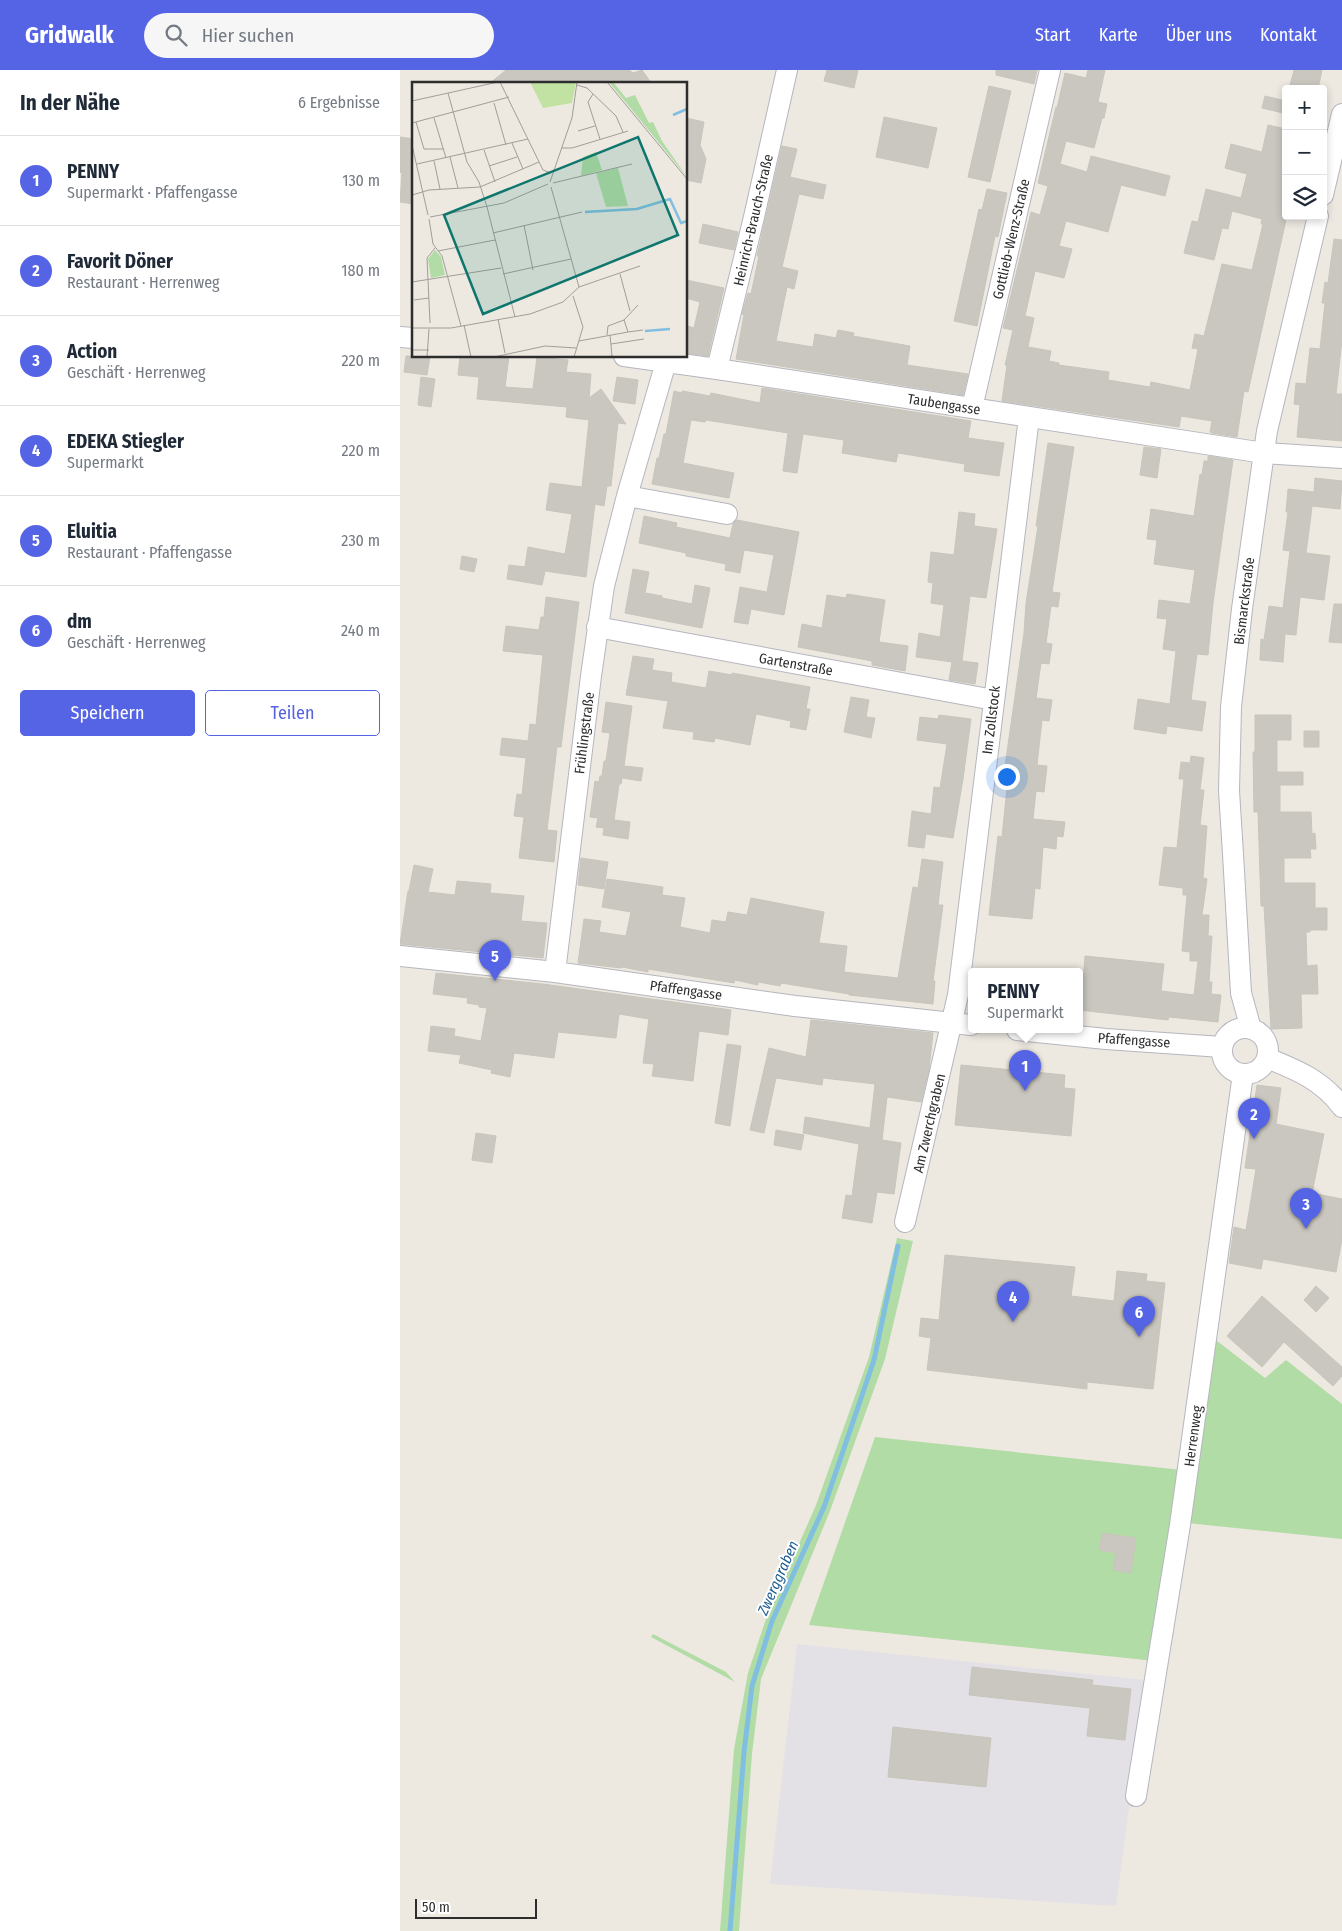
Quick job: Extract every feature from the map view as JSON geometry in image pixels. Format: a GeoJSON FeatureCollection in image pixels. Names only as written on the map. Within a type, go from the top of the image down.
{"type":"FeatureCollection","features":[{"type":"Feature","properties":{"kind":"street","name":"Heinrich-Brauch-Straße"},"geometry":{"type":"LineString","coordinates":[[717,369],[787,70]]}},
{"type":"Feature","properties":{"kind":"street","name":"Gottlieb-Wenz-Straße"},"geometry":{"type":"LineString","coordinates":[[972,408],[1050,70]]}},
{"type":"Feature","properties":{"kind":"street"},"geometry":{"type":"LineString","coordinates":[[1327,178],[1342,114]]}},
{"type":"Feature","properties":{"kind":"street","name":"Bismarckstraße"},"geometry":{"type":"LineString","coordinates":[[1243,1030],[1229,791],[1231,707],[1267,431],[1317,220]]}},
{"type":"Feature","properties":{"kind":"street","name":"Taubengasse"},"geometry":{"type":"LineString","coordinates":[[638,358],[1264,453],[1342,458]]}},
{"type":"Feature","properties":{"kind":"street","name":"Frühlingstraße"},"geometry":{"type":"LineString","coordinates":[[555,972],[597,627],[604,586],[627,496],[666,362]]}},
{"type":"Feature","properties":{"kind":"street","name":"Im Zollstock"},"geometry":{"type":"LineString","coordinates":[[962,1024],[962,968],[1029,417]]}},
{"type":"Feature","properties":{"kind":"street"},"geometry":{"type":"LineString","coordinates":[[627,496],[727,514]]}},
{"type":"Feature","properties":{"kind":"street","name":"Gartenstraße"},"geometry":{"type":"LineString","coordinates":[[597,627],[994,700]]}},
{"type":"Feature","properties":{"kind":"street","name":"Pfaffengasse"},"geometry":{"type":"LineString","coordinates":[[400,956],[555,972],[796,1006],[962,1024]]}},
{"type":"Feature","properties":{"kind":"street","name":"Am Zwerchgraben"},"geometry":{"type":"LineString","coordinates":[[905,1222],[962,1024]]}},
{"type":"Feature","properties":{"kind":"street"},"geometry":{"type":"LineString","coordinates":[[1243,1030],[1262,1035],[1268,1049],[1267,1058],[1258,1071],[1251,1074],[1243,1074],[1228,1068],[1222,1054],[1222,1046],[1226,1037],[1243,1030]]}},
{"type":"Feature","properties":{"kind":"street","name":"Pfaffengasse"},"geometry":{"type":"LineString","coordinates":[[1050,1033],[1222,1046]]}},
{"type":"Feature","properties":{"kind":"street"},"geometry":{"type":"LineString","coordinates":[[1267,1058],[1290,1066],[1312,1078],[1339,1097]]}},
{"type":"Feature","properties":{"kind":"street","name":"Herrenweg"},"geometry":{"type":"LineString","coordinates":[[1136,1796],[1180,1525],[1243,1074]]}},
{"type":"Feature","properties":{"kind":"shaded area"},"geometry":{"type":"Polygon","coordinates":[[[797,1644],[1146,1680],[1116,1906],[770,1884],[797,1644]]]}},
{"type":"Feature","properties":{"kind":"green space"},"geometry":{"type":"Polygon","coordinates":[[[897,1238],[913,1241],[885,1359],[830,1511],[761,1679],[752,1754],[739,1931],[720,1931],[734,1749],[748,1673],[766,1619],[816,1505],[869,1357],[897,1238]]]}},
{"type":"Feature","properties":{"kind":"green space"},"geometry":{"type":"Polygon","coordinates":[[[1212,1337],[1265,1378],[1286,1360],[1342,1404],[1342,1539],[1187,1523],[1212,1337]]]}},
{"type":"Feature","properties":{"kind":"green space"},"geometry":{"type":"Polygon","coordinates":[[[875,1437],[1182,1470],[1155,1661],[809,1625],[875,1437]]]}},
{"type":"Feature","properties":{"kind":"green space"},"geometry":{"type":"Polygon","coordinates":[[[653,1634],[726,1672],[735,1682],[651,1637],[653,1634]]]}},
{"type":"Feature","properties":{"kind":"building"},"geometry":{"type":"Polygon","coordinates":[[[506,70],[629,70],[633,73],[642,70],[651,82],[491,82],[506,70]]]}},
{"type":"Feature","properties":{"kind":"building"},"geometry":{"type":"Polygon","coordinates":[[[827,70],[858,70],[854,88],[824,81],[827,70]]]}},
{"type":"Feature","properties":{"kind":"building"},"geometry":{"type":"Polygon","coordinates":[[[996,70],[1037,70],[1034,84],[996,75],[996,70]]]}},
{"type":"Feature","properties":{"kind":"building"},"geometry":{"type":"Polygon","coordinates":[[[1088,70],[1105,70],[1098,102],[1107,104],[1104,118],[1102,118],[1094,148],[1066,141],[1060,164],[1087,172],[1091,156],[1170,176],[1165,196],[1121,185],[1108,232],[1066,221],[1059,246],[1072,249],[1064,278],[1035,271],[1025,316],[1034,318],[1028,347],[1051,351],[1049,361],[1059,363],[1059,365],[1109,372],[1108,380],[1150,387],[1151,382],[1190,390],[1198,349],[1192,348],[1195,334],[1204,336],[1222,264],[1252,270],[1263,224],[1261,224],[1262,219],[1232,211],[1228,229],[1222,228],[1214,260],[1184,253],[1192,221],[1198,222],[1206,189],[1241,198],[1247,174],[1225,168],[1231,144],[1262,152],[1268,125],[1282,128],[1282,220],[1286,220],[1248,392],[1244,391],[1237,437],[1210,432],[1212,421],[1181,416],[1179,427],[1002,401],[1007,365],[1005,365],[1013,330],[1003,328],[1031,212],[1040,215],[1048,186],[1038,183],[1056,107],[1065,73],[1086,78],[1088,70]]]}},
{"type":"Feature","properties":{"kind":"building"},"geometry":{"type":"Polygon","coordinates":[[[1294,70],[1322,70],[1319,85],[1290,85],[1294,70]]]}},
{"type":"Feature","properties":{"kind":"building"},"geometry":{"type":"Polygon","coordinates":[[[989,86],[1011,91],[990,182],[968,177],[989,86]]]}},
{"type":"Feature","properties":{"kind":"building"},"geometry":{"type":"Polygon","coordinates":[[[1265,96],[1282,100],[1282,113],[1262,108],[1265,96]]]}},
{"type":"Feature","properties":{"kind":"building"},"geometry":{"type":"Polygon","coordinates":[[[884,117],[937,128],[928,168],[876,157],[884,117]]]}},
{"type":"Feature","properties":{"kind":"building"},"geometry":{"type":"Polygon","coordinates":[[[688,118],[704,122],[700,145],[706,159],[701,183],[688,180],[688,118]]]}},
{"type":"Feature","properties":{"kind":"building"},"geometry":{"type":"Polygon","coordinates":[[[400,137],[412,139],[412,204],[400,202],[402,173],[400,172],[400,137]]]}},
{"type":"Feature","properties":{"kind":"building"},"geometry":{"type":"Polygon","coordinates":[[[782,146],[797,149],[790,177],[826,185],[823,199],[799,194],[782,267],[798,271],[794,289],[787,287],[776,341],[813,347],[815,334],[836,338],[838,330],[854,333],[853,336],[910,346],[907,365],[968,374],[963,395],[736,359],[744,315],[742,314],[748,293],[751,294],[759,256],[757,256],[782,146]]]}},
{"type":"Feature","properties":{"kind":"building"},"geometry":{"type":"Polygon","coordinates":[[[987,189],[1007,193],[998,237],[995,236],[977,326],[954,321],[979,209],[982,210],[987,189]]]}},
{"type":"Feature","properties":{"kind":"building"},"geometry":{"type":"Polygon","coordinates":[[[703,224],[738,232],[734,250],[699,243],[703,224]]]}},
{"type":"Feature","properties":{"kind":"building"},"geometry":{"type":"Polygon","coordinates":[[[1334,239],[1342,240],[1342,340],[1336,394],[1342,394],[1342,441],[1297,437],[1300,405],[1294,404],[1296,383],[1306,384],[1310,348],[1320,349],[1325,303],[1322,303],[1325,282],[1328,283],[1334,239]]]}},
{"type":"Feature","properties":{"kind":"building"},"geometry":{"type":"Polygon","coordinates":[[[688,280],[724,288],[708,356],[688,353],[688,326],[694,328],[700,302],[688,299],[688,280]]]}},
{"type":"Feature","properties":{"kind":"building"},"geometry":{"type":"Polygon","coordinates":[[[406,356],[430,358],[427,375],[404,372],[406,356]]]}},
{"type":"Feature","properties":{"kind":"building"},"geometry":{"type":"Polygon","coordinates":[[[460,358],[509,358],[505,387],[533,389],[537,358],[568,360],[566,372],[591,374],[589,398],[601,389],[626,424],[618,423],[611,486],[607,486],[604,506],[595,504],[586,577],[545,571],[542,585],[507,579],[509,565],[525,567],[528,547],[565,554],[572,514],[546,510],[550,483],[582,487],[589,420],[566,417],[567,407],[477,399],[479,377],[458,375],[460,358]]]}},
{"type":"Feature","properties":{"kind":"building"},"geometry":{"type":"Polygon","coordinates":[[[421,377],[435,379],[431,407],[418,405],[421,377]]]}},
{"type":"Feature","properties":{"kind":"building"},"geometry":{"type":"Polygon","coordinates":[[[617,377],[638,380],[635,404],[613,401],[617,377]]]}},
{"type":"Feature","properties":{"kind":"building"},"geometry":{"type":"Polygon","coordinates":[[[762,388],[971,421],[968,438],[1004,443],[999,476],[964,471],[965,464],[898,453],[896,462],[842,453],[844,440],[803,434],[797,473],[783,471],[788,433],[706,420],[705,422],[691,420],[683,463],[734,473],[729,498],[652,484],[657,458],[659,458],[664,434],[666,434],[674,391],[710,396],[711,393],[760,403],[762,388]]]}},
{"type":"Feature","properties":{"kind":"building"},"geometry":{"type":"Polygon","coordinates":[[[1048,443],[1074,447],[1052,592],[1060,593],[1058,607],[1051,606],[1046,643],[1052,644],[1049,664],[1041,663],[1036,698],[1052,700],[1049,721],[1042,720],[1037,765],[1047,766],[1044,792],[1036,791],[1033,819],[1065,822],[1063,837],[1057,836],[1056,849],[1043,847],[1040,889],[1035,888],[1032,919],[989,915],[998,836],[1002,837],[1007,788],[1002,787],[1048,443]]]}},
{"type":"Feature","properties":{"kind":"building"},"geometry":{"type":"Polygon","coordinates":[[[1144,447],[1161,449],[1157,478],[1140,475],[1144,447]]]}},
{"type":"Feature","properties":{"kind":"building"},"geometry":{"type":"Polygon","coordinates":[[[1208,456],[1233,460],[1213,603],[1208,655],[1197,654],[1191,700],[1206,702],[1202,731],[1167,726],[1166,734],[1134,729],[1138,699],[1170,704],[1176,651],[1163,649],[1167,619],[1157,618],[1159,600],[1190,604],[1195,570],[1154,564],[1157,540],[1147,539],[1151,509],[1194,516],[1200,474],[1202,475],[1204,461],[1208,461],[1208,456]]]}},
{"type":"Feature","properties":{"kind":"building"},"geometry":{"type":"Polygon","coordinates":[[[1315,478],[1342,481],[1340,509],[1312,506],[1306,553],[1330,556],[1324,600],[1300,597],[1296,635],[1285,634],[1283,662],[1260,660],[1261,639],[1264,640],[1269,606],[1283,608],[1290,551],[1283,550],[1288,512],[1286,512],[1288,489],[1314,492],[1315,478]]]}},
{"type":"Feature","properties":{"kind":"building"},"geometry":{"type":"Polygon","coordinates":[[[959,512],[975,514],[974,526],[997,529],[986,598],[970,596],[962,661],[978,663],[975,684],[949,680],[952,662],[916,657],[919,633],[940,637],[944,605],[931,603],[933,583],[928,582],[931,552],[954,555],[959,512]]]}},
{"type":"Feature","properties":{"kind":"building"},"geometry":{"type":"Polygon","coordinates":[[[644,516],[677,523],[676,527],[730,538],[733,524],[737,520],[799,532],[784,615],[751,609],[748,624],[734,622],[740,587],[767,592],[774,555],[744,550],[740,573],[725,570],[726,564],[686,556],[686,553],[639,543],[644,516]]]}},
{"type":"Feature","properties":{"kind":"building"},"geometry":{"type":"Polygon","coordinates":[[[462,556],[477,559],[474,572],[460,569],[462,556]]]}},
{"type":"Feature","properties":{"kind":"building"},"geometry":{"type":"Polygon","coordinates":[[[633,569],[649,572],[645,593],[662,596],[662,598],[692,604],[695,585],[710,588],[702,628],[625,613],[633,569]]]}},
{"type":"Feature","properties":{"kind":"building"},"geometry":{"type":"Polygon","coordinates":[[[847,594],[885,600],[879,642],[908,646],[905,671],[872,665],[872,661],[798,647],[802,624],[822,628],[827,595],[846,598],[847,594]]]}},
{"type":"Feature","properties":{"kind":"building"},"geometry":{"type":"Polygon","coordinates":[[[546,597],[579,602],[561,747],[557,747],[547,830],[557,831],[554,862],[519,858],[524,817],[514,816],[517,794],[522,795],[526,758],[500,755],[502,738],[528,741],[530,724],[536,725],[543,655],[503,651],[506,626],[539,630],[541,617],[544,617],[546,597]]]}},
{"type":"Feature","properties":{"kind":"building"},"geometry":{"type":"Polygon","coordinates":[[[1334,604],[1342,604],[1342,643],[1329,642],[1334,604]]]}},
{"type":"Feature","properties":{"kind":"building"},"geometry":{"type":"Polygon","coordinates":[[[633,656],[654,659],[652,670],[672,673],[671,682],[706,688],[709,671],[732,675],[732,673],[810,687],[806,709],[810,709],[806,730],[790,727],[791,721],[756,714],[750,745],[715,738],[714,742],[693,739],[694,732],[663,728],[668,701],[626,695],[633,656]]]}},
{"type":"Feature","properties":{"kind":"building"},"geometry":{"type":"Polygon","coordinates":[[[851,697],[869,700],[866,717],[875,718],[871,738],[844,732],[851,697]]]}},
{"type":"Feature","properties":{"kind":"building"},"geometry":{"type":"Polygon","coordinates":[[[606,702],[632,706],[624,766],[643,768],[641,781],[622,778],[621,784],[619,784],[614,820],[630,822],[628,839],[603,835],[604,828],[596,827],[598,818],[590,817],[595,781],[599,782],[600,776],[602,776],[610,733],[602,732],[606,702]]]}},
{"type":"Feature","properties":{"kind":"building"},"geometry":{"type":"Polygon","coordinates":[[[939,715],[971,719],[953,838],[926,834],[924,848],[908,846],[912,811],[931,814],[934,787],[940,788],[947,744],[917,740],[920,717],[938,719],[939,715]]]}},
{"type":"Feature","properties":{"kind":"building"},"geometry":{"type":"Polygon","coordinates":[[[1255,715],[1291,715],[1291,740],[1277,740],[1277,772],[1303,772],[1303,785],[1280,785],[1280,812],[1311,812],[1312,834],[1315,833],[1316,849],[1310,849],[1311,858],[1284,858],[1284,883],[1315,883],[1315,908],[1327,908],[1327,930],[1310,930],[1310,932],[1306,932],[1307,966],[1317,965],[1318,994],[1301,994],[1302,1028],[1271,1029],[1264,906],[1261,906],[1258,812],[1254,812],[1253,752],[1255,752],[1255,715]]]}},
{"type":"Feature","properties":{"kind":"building"},"geometry":{"type":"Polygon","coordinates":[[[1304,731],[1319,731],[1319,747],[1304,747],[1304,731]]]}},
{"type":"Feature","properties":{"kind":"building"},"geometry":{"type":"Polygon","coordinates":[[[1191,756],[1204,758],[1200,790],[1204,790],[1200,825],[1207,826],[1203,878],[1207,879],[1202,915],[1209,915],[1208,936],[1212,936],[1209,982],[1212,982],[1211,994],[1221,995],[1218,1022],[1169,1017],[1168,1020],[1083,1010],[1085,956],[1164,964],[1161,991],[1194,995],[1198,961],[1190,961],[1190,952],[1182,951],[1187,895],[1183,895],[1183,888],[1159,885],[1164,847],[1177,848],[1184,779],[1179,779],[1181,762],[1190,763],[1191,756]]]}},
{"type":"Feature","properties":{"kind":"building"},"geometry":{"type":"Polygon","coordinates":[[[581,858],[608,862],[604,889],[578,885],[581,858]]]}},
{"type":"Feature","properties":{"kind":"building"},"geometry":{"type":"Polygon","coordinates":[[[922,859],[943,862],[938,905],[943,905],[933,981],[935,981],[933,1004],[849,995],[781,983],[780,986],[758,982],[758,985],[735,980],[734,983],[648,969],[648,972],[622,967],[578,963],[584,919],[601,921],[599,932],[626,936],[631,912],[602,907],[607,879],[663,887],[662,895],[685,898],[680,927],[710,933],[712,920],[726,922],[728,912],[747,915],[751,898],[824,912],[819,943],[847,946],[844,972],[898,978],[913,887],[918,888],[922,859]]]}},
{"type":"Feature","properties":{"kind":"building"},"geometry":{"type":"Polygon","coordinates":[[[414,865],[433,869],[428,892],[455,895],[457,881],[491,884],[490,893],[524,896],[521,921],[547,923],[543,958],[400,944],[414,865]]]}},
{"type":"Feature","properties":{"kind":"building"},"geometry":{"type":"Polygon","coordinates":[[[436,973],[543,984],[731,1010],[728,1035],[699,1031],[693,1081],[652,1076],[654,1064],[643,1063],[649,1019],[619,1014],[616,1038],[558,1032],[554,1058],[514,1053],[510,1077],[491,1073],[492,1070],[459,1063],[461,1055],[428,1051],[431,1026],[455,1029],[454,1036],[481,1041],[487,1008],[467,1003],[468,998],[433,994],[436,973]]]}},
{"type":"Feature","properties":{"kind":"building"},"geometry":{"type":"Polygon","coordinates":[[[811,1020],[933,1033],[929,1069],[921,1102],[887,1097],[882,1140],[901,1143],[894,1194],[877,1192],[872,1223],[842,1218],[846,1195],[852,1196],[859,1144],[803,1133],[805,1117],[870,1128],[875,1084],[823,1078],[822,1085],[776,1078],[764,1133],[750,1130],[769,1048],[806,1057],[811,1020]]]}},
{"type":"Feature","properties":{"kind":"building"},"geometry":{"type":"Polygon","coordinates":[[[727,1044],[741,1046],[730,1126],[715,1123],[727,1044]]]}},
{"type":"Feature","properties":{"kind":"building"},"geometry":{"type":"Polygon","coordinates":[[[961,1065],[1065,1075],[1064,1088],[1075,1089],[1071,1136],[955,1125],[961,1065]]]}},
{"type":"Feature","properties":{"kind":"building"},"geometry":{"type":"Polygon","coordinates":[[[1257,1085],[1281,1088],[1276,1124],[1324,1134],[1312,1193],[1342,1199],[1342,1239],[1336,1272],[1263,1259],[1261,1269],[1229,1263],[1234,1227],[1246,1230],[1256,1169],[1245,1168],[1257,1085]]]}},
{"type":"Feature","properties":{"kind":"building"},"geometry":{"type":"Polygon","coordinates":[[[776,1130],[804,1135],[801,1150],[774,1145],[776,1130]]]}},
{"type":"Feature","properties":{"kind":"building"},"geometry":{"type":"Polygon","coordinates":[[[476,1133],[496,1136],[492,1163],[472,1160],[476,1133]]]}},
{"type":"Feature","properties":{"kind":"building"},"geometry":{"type":"Polygon","coordinates":[[[945,1255],[1075,1267],[1071,1296],[1114,1301],[1117,1271],[1147,1274],[1146,1281],[1165,1283],[1153,1389],[1087,1382],[1087,1389],[927,1370],[931,1338],[919,1336],[921,1318],[939,1320],[945,1255]]]}},
{"type":"Feature","properties":{"kind":"building"},"geometry":{"type":"Polygon","coordinates":[[[1316,1286],[1329,1298],[1316,1312],[1304,1300],[1316,1286]]]}},
{"type":"Feature","properties":{"kind":"building"},"geometry":{"type":"Polygon","coordinates":[[[1262,1296],[1342,1367],[1342,1376],[1333,1386],[1284,1342],[1262,1367],[1227,1336],[1262,1296]]]}},
{"type":"Feature","properties":{"kind":"building"},"geometry":{"type":"Polygon","coordinates":[[[1102,1533],[1136,1538],[1131,1573],[1113,1570],[1116,1553],[1099,1550],[1102,1533]]]}},
{"type":"Feature","properties":{"kind":"building"},"geometry":{"type":"Polygon","coordinates":[[[972,1667],[1093,1680],[1092,1685],[1131,1689],[1125,1740],[1087,1736],[1090,1708],[969,1695],[972,1667]]]}},
{"type":"Feature","properties":{"kind":"building"},"geometry":{"type":"Polygon","coordinates":[[[893,1727],[991,1738],[986,1787],[888,1777],[893,1727]]]}},
{"type":"Feature","properties":{"kind":"waterway","name":"Zwerggraben"},"geometry":{"type":"LineString","coordinates":[[730,1931],[744,1752],[752,1686],[772,1621],[824,1507],[874,1360],[898,1246]]}},
{"type":"Feature","properties":{"kind":"place","name":"Eluitia"},"geometry":{"type":"Point","coordinates":[495,981]}},
{"type":"Feature","properties":{"kind":"place","name":"PENNY"},"geometry":{"type":"Point","coordinates":[1025,1091]}},
{"type":"Feature","properties":{"kind":"place","name":"Favorit Döner"},"geometry":{"type":"Point","coordinates":[1254,1139]}},
{"type":"Feature","properties":{"kind":"place","name":"Action"},"geometry":{"type":"Point","coordinates":[1306,1229]}},
{"type":"Feature","properties":{"kind":"place","name":"EDEKA Stiegler"},"geometry":{"type":"Point","coordinates":[1013,1322]}},
{"type":"Feature","properties":{"kind":"place","name":"dm"},"geometry":{"type":"Point","coordinates":[1139,1337]}}]}
